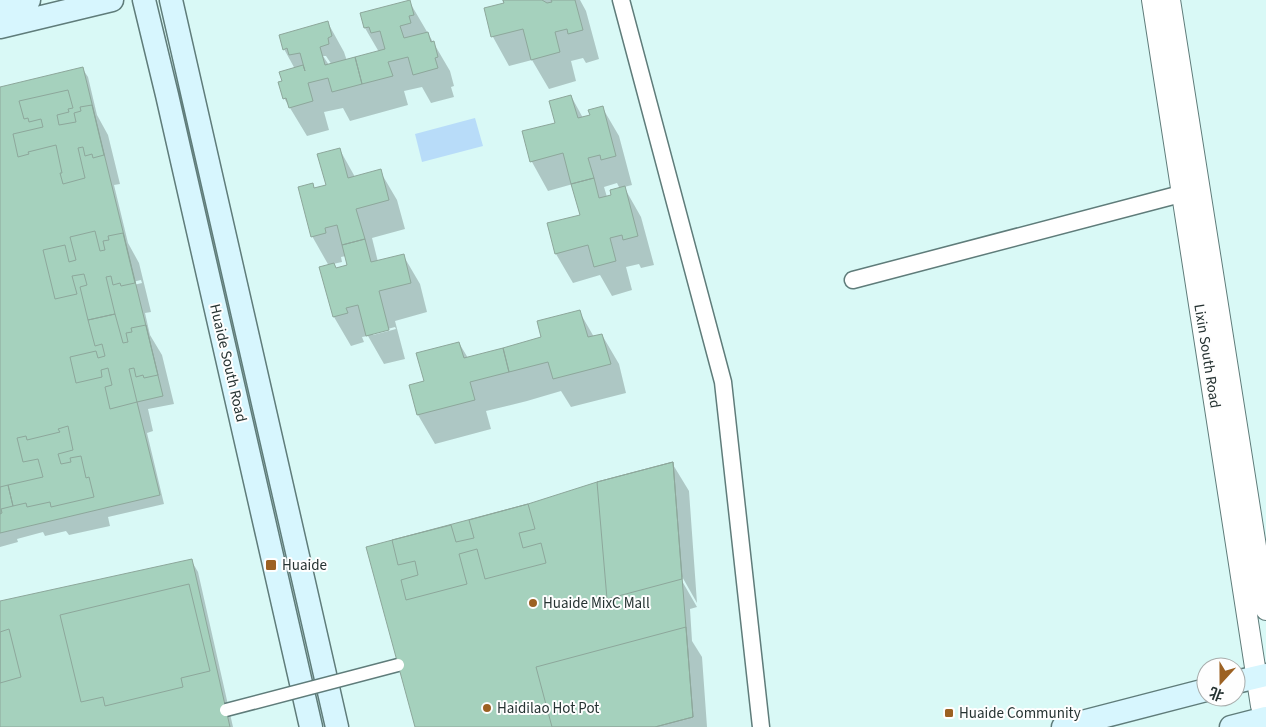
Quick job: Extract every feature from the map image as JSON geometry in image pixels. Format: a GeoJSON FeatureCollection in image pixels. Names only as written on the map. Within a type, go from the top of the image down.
{"type":"FeatureCollection","features":[{"type":"Feature","properties":{"kind":"main road"},"geometry":{"type":"LineString","coordinates":[[0,7],[29,0]]}},
{"type":"Feature","properties":{"kind":"main road"},"geometry":{"type":"LineString","coordinates":[[0,27],[112,0]]}},
{"type":"Feature","properties":{"kind":"main road","name":"Huaide South Road"},"geometry":{"type":"LineString","coordinates":[[144,0],[311,727]]}},
{"type":"Feature","properties":{"kind":"main road","name":"Huaide South Road"},"geometry":{"type":"LineString","coordinates":[[171,0],[337,727]]}},
{"type":"Feature","properties":{"kind":"main road"},"geometry":{"type":"LineString","coordinates":[[1062,727],[1113,721],[1196,693]]}},
{"type":"Feature","properties":{"kind":"main road"},"geometry":{"type":"LineString","coordinates":[[1231,727],[1266,718]]}},
{"type":"Feature","properties":{"kind":"street"},"geometry":{"type":"LineString","coordinates":[[621,0],[723,382],[761,727]]}},
{"type":"Feature","properties":{"kind":"street","name":"Lixin South Road"},"geometry":{"type":"LineString","coordinates":[[1152,0],[1191,191],[1266,610]]}},
{"type":"Feature","properties":{"kind":"street","name":"Lixin South Road"},"geometry":{"type":"LineString","coordinates":[[1170,0],[1191,191],[1253,678],[1261,706],[1266,711]]}},
{"type":"Feature","properties":{"kind":"street"},"geometry":{"type":"LineString","coordinates":[[853,280],[1191,191]]}},
{"type":"Feature","properties":{"kind":"street"},"geometry":{"type":"LineString","coordinates":[[226,710],[398,665]]}},
{"type":"Feature","properties":{"kind":"water"},"geometry":{"type":"Polygon","coordinates":[[[475,118],[483,146],[422,162],[415,134],[475,118]]]}},
{"type":"Feature","properties":{"kind":"building"},"geometry":{"type":"Polygon","coordinates":[[[410,0],[414,15],[409,16],[411,23],[400,26],[404,38],[428,32],[431,42],[434,41],[438,57],[435,58],[438,68],[413,75],[408,57],[388,62],[393,76],[362,84],[355,57],[385,49],[380,31],[371,33],[369,27],[364,28],[360,13],[410,0]]]}},
{"type":"Feature","properties":{"kind":"building"},"geometry":{"type":"Polygon","coordinates":[[[503,0],[542,0],[547,3],[552,2],[551,0],[575,0],[583,30],[568,34],[567,29],[555,32],[560,52],[531,60],[523,29],[491,37],[484,8],[504,3],[503,0]]]}},
{"type":"Feature","properties":{"kind":"building"},"geometry":{"type":"Polygon","coordinates":[[[328,21],[332,36],[328,38],[329,44],[320,47],[325,65],[355,57],[362,84],[332,92],[328,78],[308,83],[313,101],[289,108],[286,98],[283,99],[278,82],[282,81],[279,72],[303,65],[305,71],[300,53],[289,55],[287,48],[283,50],[279,35],[328,21]]]}},
{"type":"Feature","properties":{"kind":"building"},"geometry":{"type":"Polygon","coordinates":[[[83,67],[163,396],[137,402],[160,495],[0,533],[0,87],[83,67]]]}},
{"type":"Feature","properties":{"kind":"building"},"geometry":{"type":"Polygon","coordinates":[[[68,90],[73,108],[68,109],[69,112],[57,115],[59,125],[76,122],[74,113],[81,111],[80,107],[92,105],[104,155],[93,158],[92,154],[85,156],[83,147],[78,148],[85,178],[63,184],[56,145],[28,152],[29,154],[18,157],[13,134],[43,127],[41,119],[29,122],[28,118],[24,119],[19,101],[68,90]]]}},
{"type":"Feature","properties":{"kind":"building"},"geometry":{"type":"Polygon","coordinates":[[[571,95],[578,118],[590,115],[588,110],[603,106],[616,156],[601,160],[600,155],[588,158],[594,178],[571,184],[563,153],[530,162],[522,131],[555,123],[549,101],[571,95]]]}},
{"type":"Feature","properties":{"kind":"building"},"geometry":{"type":"Polygon","coordinates":[[[340,148],[348,178],[381,169],[389,200],[356,209],[365,239],[342,245],[337,225],[325,228],[326,233],[311,237],[298,187],[313,183],[314,188],[326,185],[317,154],[340,148]]]}},
{"type":"Feature","properties":{"kind":"building"},"geometry":{"type":"Polygon","coordinates":[[[594,178],[599,198],[611,195],[610,190],[625,186],[638,236],[623,240],[622,235],[610,238],[616,261],[594,267],[588,245],[555,254],[547,223],[580,215],[571,184],[594,178]]]}},
{"type":"Feature","properties":{"kind":"building"},"geometry":{"type":"Polygon","coordinates":[[[95,231],[100,251],[105,250],[103,241],[109,240],[108,236],[123,233],[135,283],[121,286],[120,283],[113,285],[111,276],[106,277],[115,314],[88,320],[80,287],[87,285],[84,274],[72,276],[77,294],[55,299],[43,250],[65,245],[69,262],[76,260],[70,237],[95,231]]]}},
{"type":"Feature","properties":{"kind":"building"},"geometry":{"type":"Polygon","coordinates":[[[365,239],[371,262],[404,254],[411,283],[379,291],[389,330],[366,336],[358,305],[346,308],[348,313],[333,317],[319,267],[334,263],[336,268],[347,265],[342,245],[365,239]]]}},
{"type":"Feature","properties":{"kind":"building"},"geometry":{"type":"Polygon","coordinates":[[[580,310],[588,337],[602,334],[611,364],[553,379],[548,362],[509,372],[503,348],[541,337],[537,321],[580,310]]]}},
{"type":"Feature","properties":{"kind":"building"},"geometry":{"type":"Polygon","coordinates":[[[115,314],[123,343],[128,342],[126,333],[132,332],[131,328],[146,325],[158,375],[144,378],[143,375],[136,377],[134,368],[129,369],[137,402],[110,409],[105,387],[112,385],[108,368],[101,370],[102,377],[76,383],[70,357],[96,351],[98,358],[105,356],[102,344],[95,346],[88,320],[115,314]]]}},
{"type":"Feature","properties":{"kind":"building"},"geometry":{"type":"Polygon","coordinates":[[[459,342],[464,358],[503,348],[509,372],[470,382],[475,400],[417,415],[409,385],[424,381],[416,353],[459,342]]]}},
{"type":"Feature","properties":{"kind":"building"},"geometry":{"type":"Polygon","coordinates":[[[68,426],[73,450],[58,454],[61,464],[71,462],[70,458],[81,456],[86,478],[89,477],[94,497],[51,507],[50,502],[27,507],[26,503],[13,506],[8,485],[43,477],[38,459],[23,462],[17,438],[26,436],[27,440],[60,432],[58,429],[68,426]]]}},
{"type":"Feature","properties":{"kind":"building","name":"Huaide MixC Mall"},"geometry":{"type":"Polygon","coordinates":[[[673,462],[693,717],[655,727],[415,727],[366,547],[528,504],[597,482],[673,462]]]}},
{"type":"Feature","properties":{"kind":"building"},"geometry":{"type":"Polygon","coordinates":[[[673,462],[682,579],[607,599],[597,482],[673,462]]]}},
{"type":"Feature","properties":{"kind":"building"},"geometry":{"type":"Polygon","coordinates":[[[8,485],[13,506],[1,509],[2,513],[0,514],[0,487],[8,485]]]}},
{"type":"Feature","properties":{"kind":"building"},"geometry":{"type":"Polygon","coordinates":[[[528,504],[535,529],[519,533],[523,548],[541,543],[546,563],[485,579],[477,549],[459,554],[467,584],[406,600],[401,580],[418,575],[415,561],[398,565],[392,540],[451,525],[456,542],[474,538],[469,520],[528,504]]]}},
{"type":"Feature","properties":{"kind":"building"},"geometry":{"type":"Polygon","coordinates":[[[192,559],[230,727],[0,727],[0,601],[192,559]]]}},
{"type":"Feature","properties":{"kind":"building"},"geometry":{"type":"Polygon","coordinates":[[[189,584],[210,671],[181,678],[183,687],[105,706],[103,697],[81,702],[60,615],[189,584]]]}},
{"type":"Feature","properties":{"kind":"building"},"geometry":{"type":"Polygon","coordinates":[[[686,627],[693,717],[655,727],[552,727],[536,667],[686,627]]]}},
{"type":"Feature","properties":{"kind":"building"},"geometry":{"type":"Polygon","coordinates":[[[9,629],[21,677],[0,683],[0,632],[9,629]]]}},
{"type":"Feature","properties":{"kind":"place","name":"Huaide"},"geometry":{"type":"Point","coordinates":[271,565]}},
{"type":"Feature","properties":{"kind":"place","name":"Huaide MixC Mall"},"geometry":{"type":"Point","coordinates":[533,603]}},
{"type":"Feature","properties":{"kind":"place","name":"Haidilao Hot Pot"},"geometry":{"type":"Point","coordinates":[487,708]}},
{"type":"Feature","properties":{"kind":"place","name":"Huaide Community"},"geometry":{"type":"Point","coordinates":[949,713]}}]}
